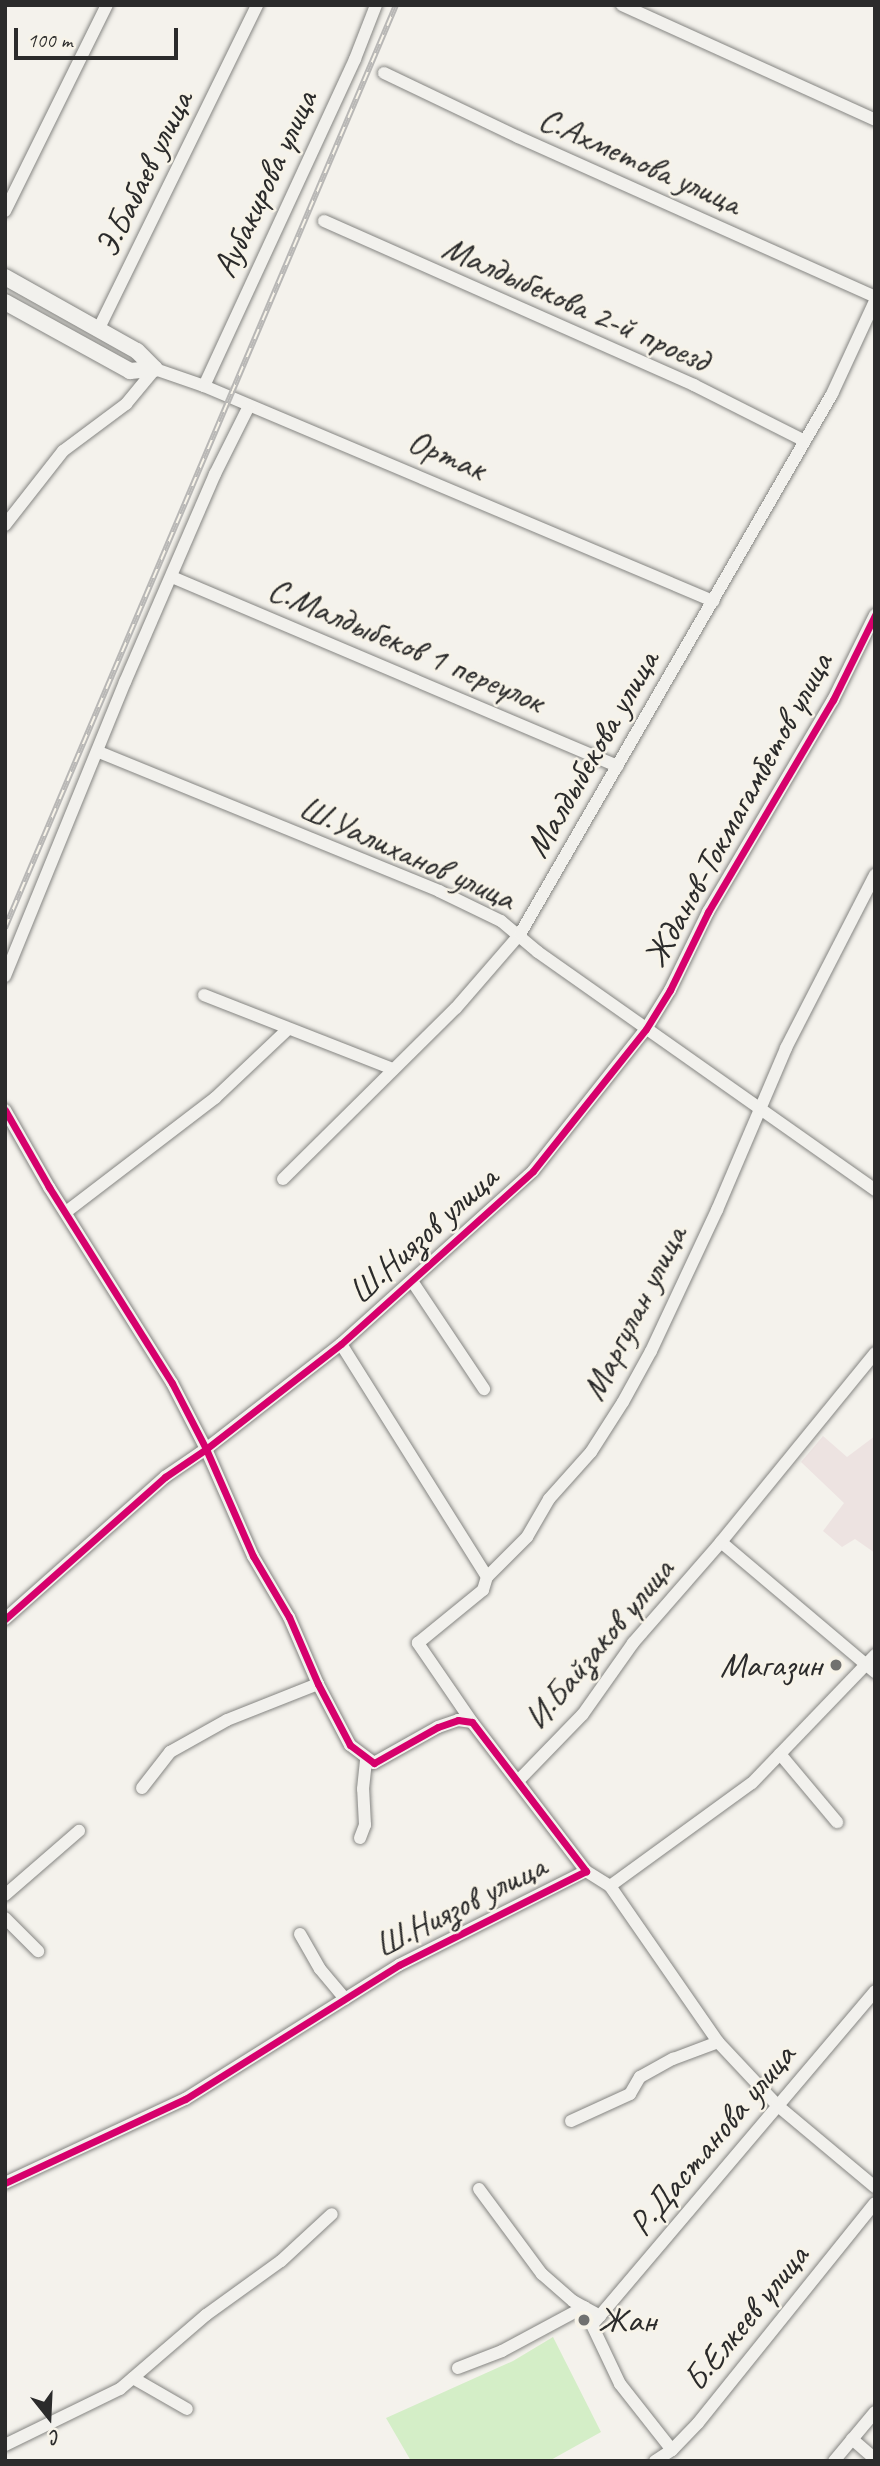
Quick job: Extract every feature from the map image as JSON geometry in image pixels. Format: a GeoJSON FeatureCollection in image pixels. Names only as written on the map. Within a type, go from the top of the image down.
{"type":"FeatureCollection","features":[{"type":"Feature","properties":{"kind":"street"},"geometry":{"type":"LineString","coordinates":[[5,211],[107,5]]}},
{"type":"Feature","properties":{"kind":"street","name":"Э.Бабаев улица"},"geometry":{"type":"LineString","coordinates":[[99,328],[257,5]]}},
{"type":"Feature","properties":{"kind":"street","name":"Аубакирова улица"},"geometry":{"type":"LineString","coordinates":[[204,386],[355,59],[376,5]]}},
{"type":"Feature","properties":{"kind":"street"},"geometry":{"type":"LineString","coordinates":[[622,5],[875,120]]}},
{"type":"Feature","properties":{"kind":"street","name":"С.Ахметова улица"},"geometry":{"type":"LineString","coordinates":[[384,73],[518,137],[875,299]]}},
{"type":"Feature","properties":{"kind":"street","name":"Малдыбекова 2-й проезд"},"geometry":{"type":"LineString","coordinates":[[324,221],[694,385],[805,441]]}},
{"type":"Feature","properties":{"kind":"street","name":"Ортак"},"geometry":{"type":"LineString","coordinates":[[5,277],[137,351],[155,369]]}},
{"type":"Feature","properties":{"kind":"street","name":"Малдыбекова улица"},"geometry":{"type":"LineString","coordinates":[[283,1179],[456,1008],[520,933],[832,394],[875,299]]}},
{"type":"Feature","properties":{"kind":"street","name":"Ортак"},"geometry":{"type":"LineString","coordinates":[[5,302],[130,371],[155,369],[204,386],[713,601]]}},
{"type":"Feature","properties":{"kind":"street"},"geometry":{"type":"LineString","coordinates":[[5,525],[63,451],[126,404],[155,369]]}},
{"type":"Feature","properties":{"kind":"street"},"geometry":{"type":"LineString","coordinates":[[5,976],[99,752],[125,682],[215,474],[249,406]]}},
{"type":"Feature","properties":{"kind":"street","name":"С.Малдыбеков 1 переулок"},"geometry":{"type":"LineString","coordinates":[[172,577],[618,766]]}},
{"type":"Feature","properties":{"kind":"street","name":"Жданов-Токмагамбетов улица"},"geometry":{"type":"LineString","coordinates":[[646,1029],[670,990],[708,912],[833,700],[875,615]]}},
{"type":"Feature","properties":{"kind":"street","name":"Ш.Уалиханов улица"},"geometry":{"type":"LineString","coordinates":[[99,752],[439,891],[520,933],[538,952],[870,1187]]}},
{"type":"Feature","properties":{"kind":"street","name":"Маргулан улица"},"geometry":{"type":"LineString","coordinates":[[472,1722],[418,1643],[483,1590],[487,1577],[527,1537],[550,1499],[591,1452],[623,1402],[651,1351],[762,1111],[786,1048],[875,875]]}},
{"type":"Feature","properties":{"kind":"street"},"geometry":{"type":"LineString","coordinates":[[204,995],[393,1069]]}},
{"type":"Feature","properties":{"kind":"street"},"geometry":{"type":"LineString","coordinates":[[66,1212],[215,1098],[288,1029]]}},
{"type":"Feature","properties":{"kind":"street","name":"Ш.Ниязов улица"},"geometry":{"type":"LineString","coordinates":[[5,1619],[165,1477],[206,1449],[341,1344],[533,1171],[646,1029]]}},
{"type":"Feature","properties":{"kind":"street"},"geometry":{"type":"LineString","coordinates":[[5,1110],[172,1383],[206,1449],[253,1556],[289,1617],[318,1684],[349,1745],[366,1760],[374,1763],[400,1751],[438,1727],[458,1720],[472,1722]]}},
{"type":"Feature","properties":{"kind":"street"},"geometry":{"type":"LineString","coordinates":[[870,1187],[875,1172]]}},
{"type":"Feature","properties":{"kind":"street"},"geometry":{"type":"LineString","coordinates":[[412,1282],[484,1389]]}},
{"type":"Feature","properties":{"kind":"street"},"geometry":{"type":"LineString","coordinates":[[341,1344],[487,1577]]}},
{"type":"Feature","properties":{"kind":"street","name":"И.Байзаков улица"},"geometry":{"type":"LineString","coordinates":[[518,1781],[583,1714],[633,1643],[721,1542],[875,1353]]}},
{"type":"Feature","properties":{"kind":"street"},"geometry":{"type":"LineString","coordinates":[[610,1886],[752,1783],[872,1665],[721,1542]]}},
{"type":"Feature","properties":{"kind":"street"},"geometry":{"type":"LineString","coordinates":[[142,1788],[170,1752],[227,1720],[318,1684]]}},
{"type":"Feature","properties":{"kind":"street","name":"Ш.Ниязов улица"},"geometry":{"type":"LineString","coordinates":[[5,2183],[185,2099],[399,1965],[586,1871],[472,1722]]}},
{"type":"Feature","properties":{"kind":"street"},"geometry":{"type":"LineString","coordinates":[[780,1754],[837,1822]]}},
{"type":"Feature","properties":{"kind":"street"},"geometry":{"type":"LineString","coordinates":[[360,1838],[365,1825],[363,1789],[366,1760]]}},
{"type":"Feature","properties":{"kind":"street"},"geometry":{"type":"LineString","coordinates":[[5,1895],[79,1831]]}},
{"type":"Feature","properties":{"kind":"street"},"geometry":{"type":"LineString","coordinates":[[586,1871],[610,1886],[718,2042],[778,2106],[875,2187]]}},
{"type":"Feature","properties":{"kind":"street"},"geometry":{"type":"LineString","coordinates":[[5,1918],[38,1951]]}},
{"type":"Feature","properties":{"kind":"street","name":"Ш.Ниязов улица"},"geometry":{"type":"LineString","coordinates":[[300,1934],[320,1969],[345,1998]]}},
{"type":"Feature","properties":{"kind":"street","name":"Р.Дастанова улица"},"geometry":{"type":"LineString","coordinates":[[596,2320],[875,1991]]}},
{"type":"Feature","properties":{"kind":"street"},"geometry":{"type":"LineString","coordinates":[[570,2121],[630,2094],[640,2077],[662,2065],[718,2042]]}},
{"type":"Feature","properties":{"kind":"street"},"geometry":{"type":"LineString","coordinates":[[480,2189],[542,2274],[584,2307],[596,2320],[620,2384],[672,2450]]}},
{"type":"Feature","properties":{"kind":"street","name":"Б.Елкеев улица"},"geometry":{"type":"LineString","coordinates":[[654,2461],[672,2450],[698,2423],[875,2203]]}},
{"type":"Feature","properties":{"kind":"street"},"geometry":{"type":"LineString","coordinates":[[5,2445],[120,2389],[206,2315],[281,2261],[332,2214]]}},
{"type":"Feature","properties":{"kind":"street"},"geometry":{"type":"LineString","coordinates":[[458,2368],[502,2351],[584,2307]]}},
{"type":"Feature","properties":{"kind":"street"},"geometry":{"type":"LineString","coordinates":[[134,2378],[187,2409]]}},
{"type":"Feature","properties":{"kind":"street"},"geometry":{"type":"LineString","coordinates":[[834,2461],[875,2412]]}},
{"type":"Feature","properties":{"kind":"street"},"geometry":{"type":"LineString","coordinates":[[852,2439],[875,2459]]}},
{"type":"Feature","properties":{"kind":"shaded area"},"geometry":{"type":"Polygon","coordinates":[[[823,1436],[847,1457],[875,1436],[875,1553],[855,1539],[842,1547],[823,1531],[844,1503],[801,1462],[823,1436]]]}},
{"type":"Feature","properties":{"kind":"green space"},"geometry":{"type":"Polygon","coordinates":[[[553,2337],[601,2432],[549,2461],[411,2461],[386,2418],[513,2361],[553,2337]]]}},
{"type":"Feature","properties":{"kind":"railway"},"geometry":{"type":"LineString","coordinates":[[5,928],[396,5]]}},
{"type":"Feature","properties":{"kind":"cycle path"},"geometry":{"type":"LineString","coordinates":[[5,1110],[49,1187],[172,1383],[206,1449],[341,1344],[533,1171],[646,1029],[670,990],[708,912],[833,700],[875,615]]}},
{"type":"Feature","properties":{"kind":"cycle path"},"geometry":{"type":"LineString","coordinates":[[5,1619],[165,1477],[206,1449],[253,1556],[289,1617],[318,1684],[350,1745],[374,1763],[438,1727],[458,1720],[472,1722],[586,1871],[399,1965],[185,2099],[5,2183]]}},
{"type":"Feature","properties":{"kind":"place","name":"Магазин"},"geometry":{"type":"Point","coordinates":[836,1665]}},
{"type":"Feature","properties":{"kind":"place","name":"Жан"},"geometry":{"type":"Point","coordinates":[584,2320]}}]}
